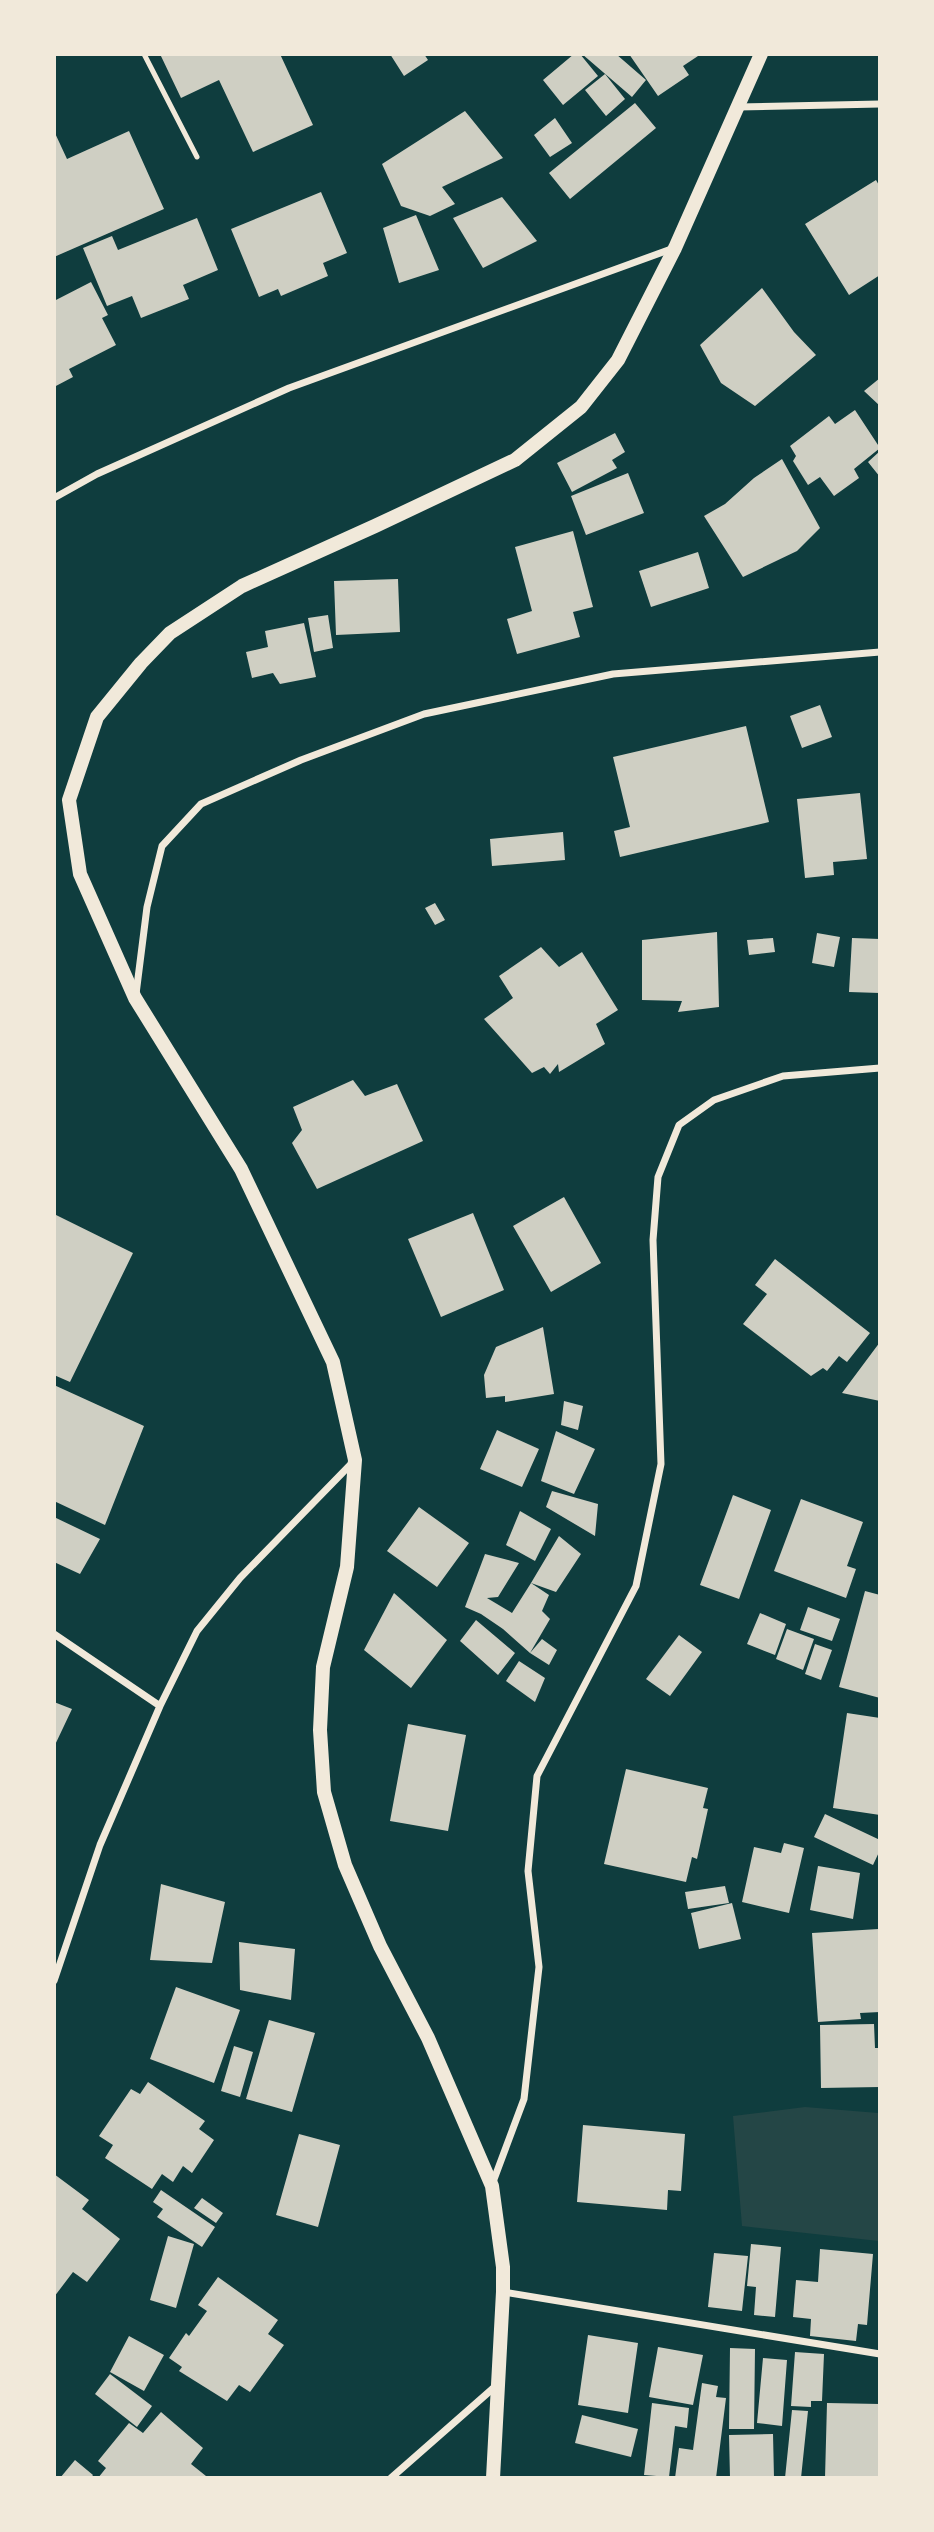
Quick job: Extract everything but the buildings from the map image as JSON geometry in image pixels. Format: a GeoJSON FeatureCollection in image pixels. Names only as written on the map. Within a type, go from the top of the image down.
{"type":"FeatureCollection","features":[{"type":"Feature","properties":{"kind":"main road"},"geometry":{"type":"LineString","coordinates":[[493,2478],[503,2267],[492,2186],[428,2038],[380,1947],[345,1865],[324,1792],[320,1730],[323,1667],[347,1567],[355,1460],[333,1362],[241,1169],[135,998],[80,874],[69,800],[97,717],[170,632],[242,586],[515,460],[581,407],[618,360],[675,247],[761,54]]}},
{"type":"Feature","properties":{"kind":"street"},"geometry":{"type":"LineString","coordinates":[[738,107],[880,104]]}},
{"type":"Feature","properties":{"kind":"street"},"geometry":{"type":"LineString","coordinates":[[54,498],[97,474],[289,388],[675,247]]}},
{"type":"Feature","properties":{"kind":"street"},"geometry":{"type":"LineString","coordinates":[[135,998],[147,907],[162,846],[201,804],[301,760],[424,714],[613,674],[880,652]]}},
{"type":"Feature","properties":{"kind":"street"},"geometry":{"type":"LineString","coordinates":[[492,2186],[524,2099],[539,1967],[528,1871],[537,1776],[636,1586],[660,1464],[653,1240],[658,1177],[679,1125],[714,1100],[783,1076],[880,1068]]}},
{"type":"Feature","properties":{"kind":"street"},"geometry":{"type":"LineString","coordinates":[[54,1981],[100,1845],[160,1706],[197,1631],[240,1578],[355,1460]]}},
{"type":"Feature","properties":{"kind":"street"},"geometry":{"type":"LineString","coordinates":[[54,1634],[160,1706]]}},
{"type":"Feature","properties":{"kind":"street"},"geometry":{"type":"LineString","coordinates":[[503,2292],[880,2354]]}},
{"type":"Feature","properties":{"kind":"street"},"geometry":{"type":"LineString","coordinates":[[391,2478],[498,2384]]}},
{"type":"Feature","properties":{"kind":"lane"},"geometry":{"type":"LineString","coordinates":[[144,54],[197,157]]}},
{"type":"Feature","properties":{"kind":"shaded area"},"geometry":{"type":"Polygon","coordinates":[[[805,2107],[878,2113],[880,2252],[879,2241],[742,2226],[733,2116],[805,2107]]]}}]}
